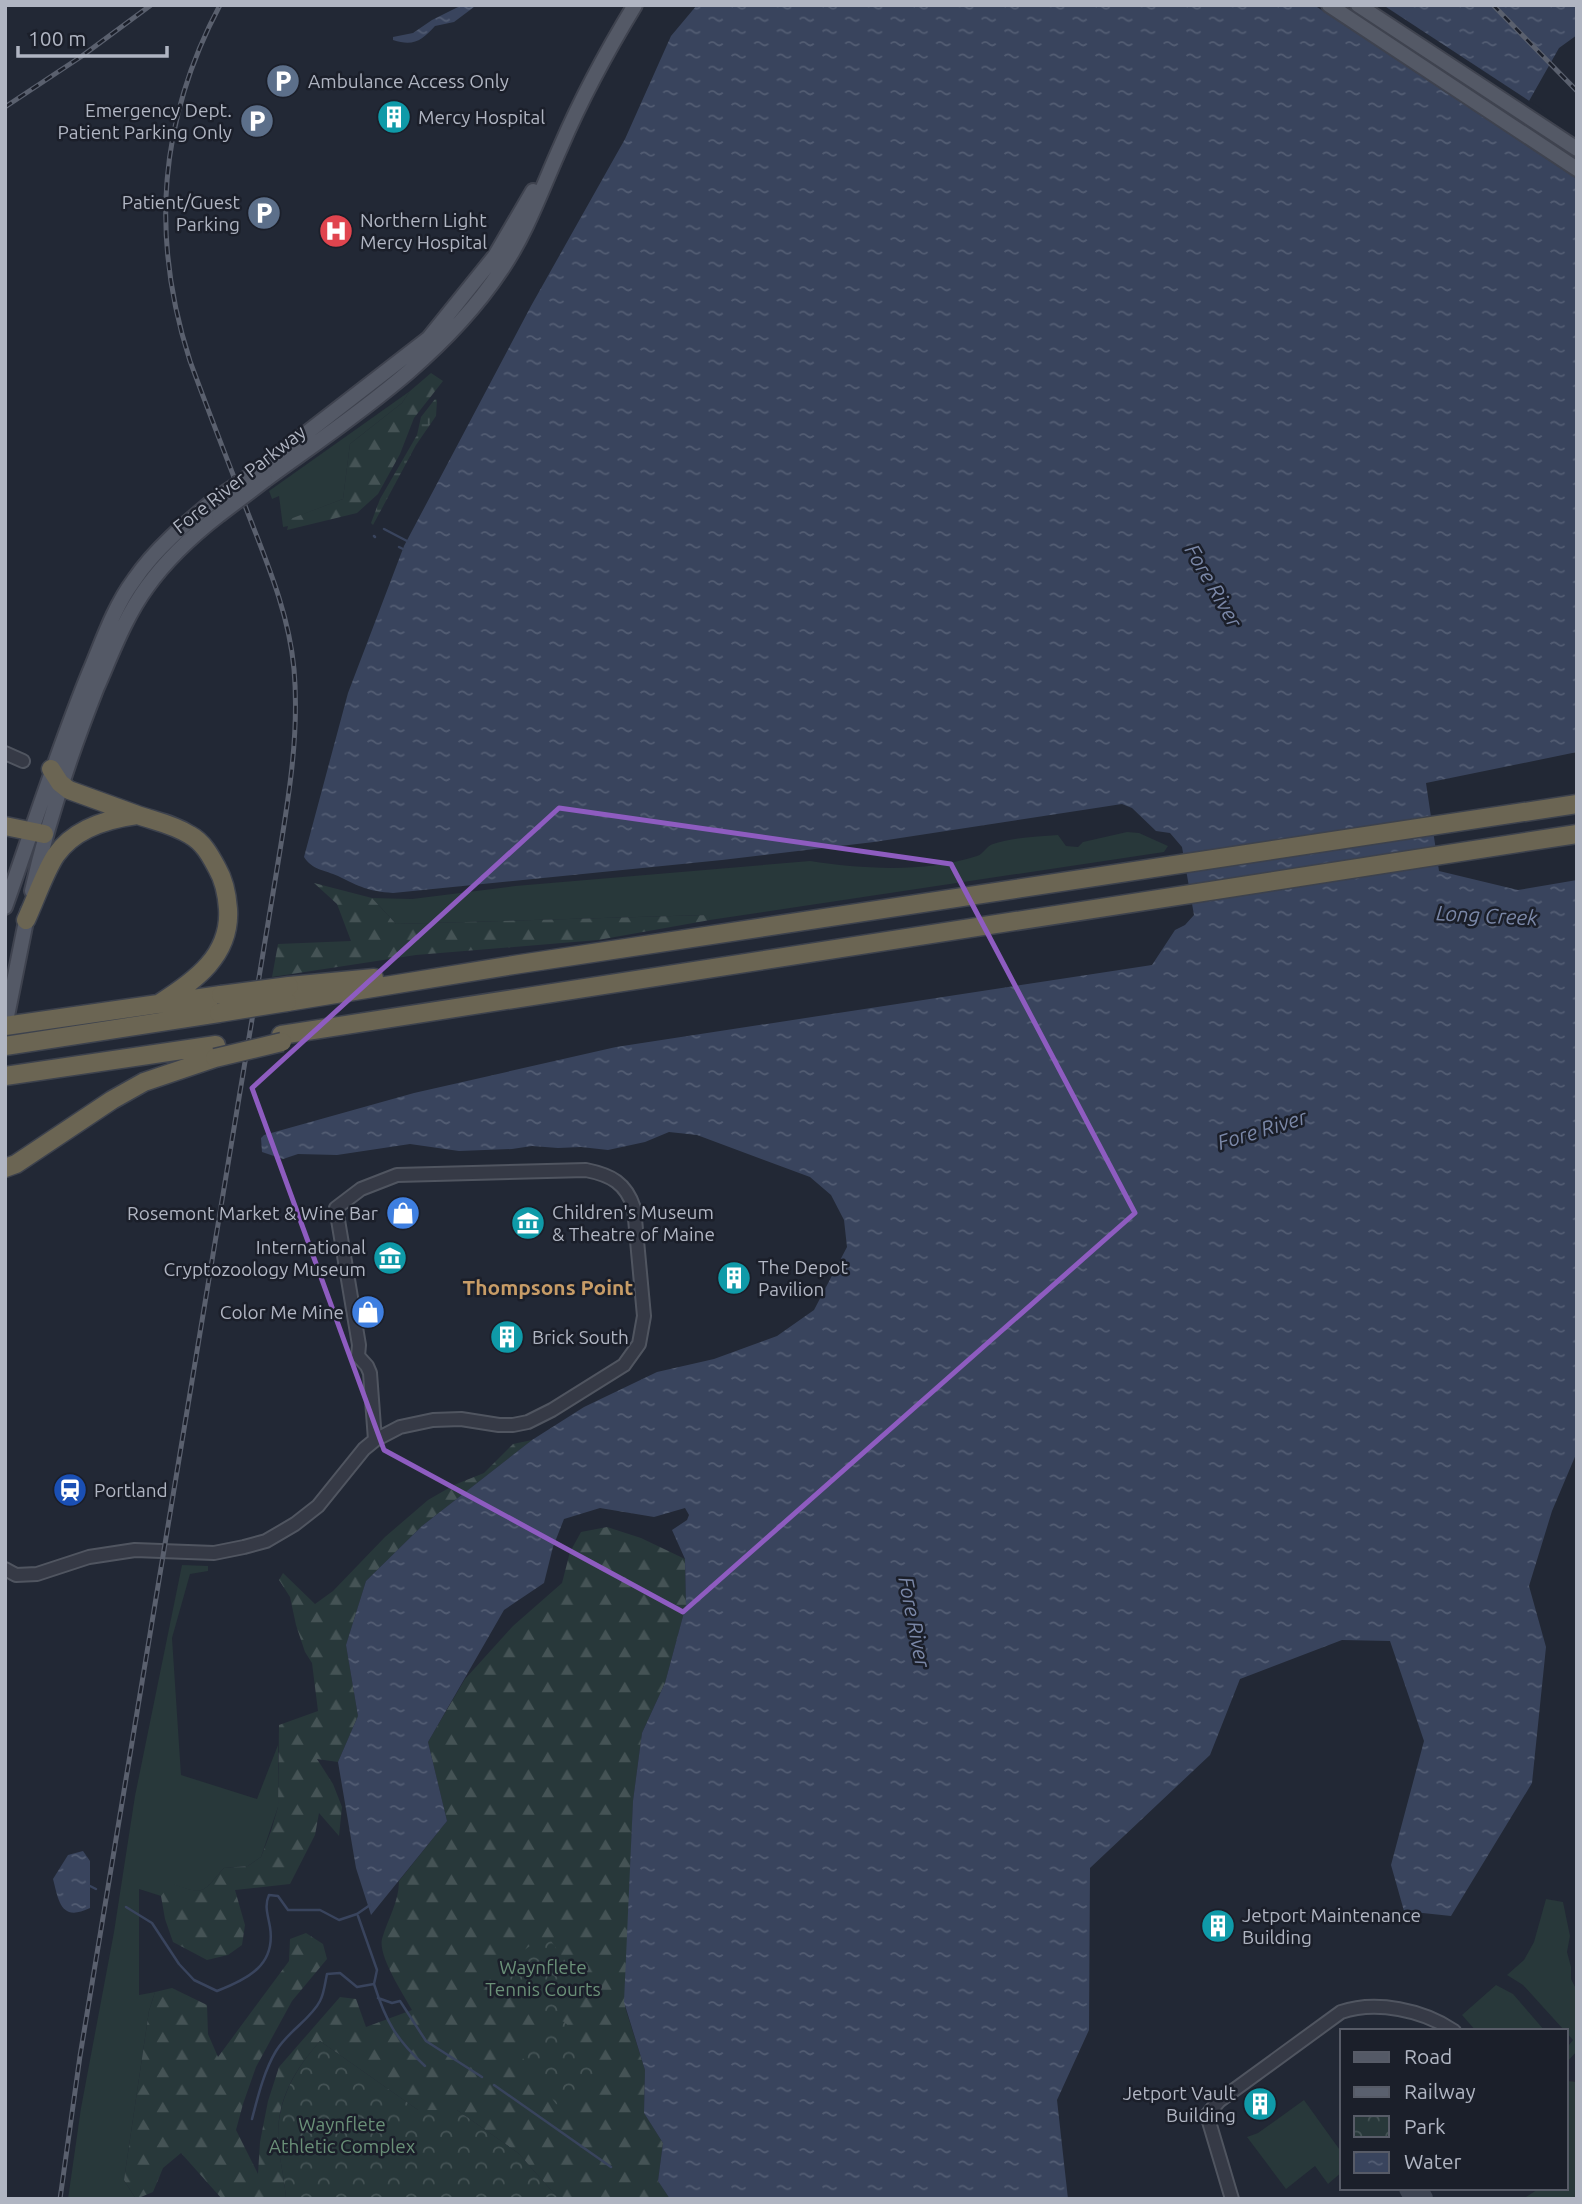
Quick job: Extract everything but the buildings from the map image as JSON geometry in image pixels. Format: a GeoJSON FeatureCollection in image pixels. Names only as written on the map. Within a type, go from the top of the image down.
{"type":"FeatureCollection","features":[{"type":"Feature","properties":{"kind":"highway"},"geometry":{"type":"LineString","coordinates":[[56,776],[69,790],[192,835],[203,846],[222,877],[227,897],[228,927],[223,944],[208,966],[190,984],[160,1003]]}},
{"type":"Feature","properties":{"kind":"highway"},"geometry":{"type":"LineString","coordinates":[[5,1046],[220,1004],[520,964],[1577,804]]}},
{"type":"Feature","properties":{"kind":"highway"},"geometry":{"type":"LineString","coordinates":[[26,920],[56,855],[75,836],[93,826],[137,815]]}},
{"type":"Feature","properties":{"kind":"highway"},"geometry":{"type":"LineString","coordinates":[[5,826],[38,834]]}},
{"type":"Feature","properties":{"kind":"highway"},"geometry":{"type":"LineString","coordinates":[[13,1075],[215,1052],[364,1021],[1577,834]]}},
{"type":"Feature","properties":{"kind":"highway"},"geometry":{"type":"LineString","coordinates":[[5,1026],[160,1003],[220,1004]]}},
{"type":"Feature","properties":{"kind":"highway"},"geometry":{"type":"LineString","coordinates":[[5,1168],[16,1164],[112,1100],[144,1082],[215,1052]]}},
{"type":"Feature","properties":{"kind":"main road","name":"Fore River Parkway"},"geometry":{"type":"LineString","coordinates":[[5,907],[38,834],[115,612],[172,547],[216,508],[419,365],[450,335],[502,270],[523,232],[607,51],[635,5]]}},
{"type":"Feature","properties":{"kind":"main road"},"geometry":{"type":"LineString","coordinates":[[1329,5],[1577,169]]}},
{"type":"Feature","properties":{"kind":"main road"},"geometry":{"type":"LineString","coordinates":[[1358,5],[1577,149]]}},
{"type":"Feature","properties":{"kind":"main road","name":"Fore River Parkway"},"geometry":{"type":"LineString","coordinates":[[5,1026],[26,920],[38,834]]}},
{"type":"Feature","properties":{"kind":"street"},"geometry":{"type":"LineString","coordinates":[[5,753],[23,761]]}},
{"type":"Feature","properties":{"kind":"street"},"geometry":{"type":"LineString","coordinates":[[5,1569],[16,1575],[37,1574],[89,1557],[151,1550],[215,1553],[266,1541],[318,1507],[364,1449],[400,1427],[433,1420],[461,1419],[499,1425],[528,1422],[624,1365],[639,1344],[644,1316],[634,1208],[629,1194],[618,1181],[586,1170],[397,1175],[361,1189],[336,1208],[359,1345],[358,1356],[370,1373],[375,1440]]}},
{"type":"Feature","properties":{"kind":"street"},"geometry":{"type":"LineString","coordinates":[[1232,2199],[1207,2115],[1219,2101],[1341,2012],[1357,2007],[1391,2008],[1441,2023],[1451,2029]]}},
{"type":"Feature","properties":{"kind":"highlighted area"},"geometry":{"type":"Polygon","coordinates":[[[559,808],[951,864],[1135,1213],[683,1612],[384,1450],[252,1088],[559,808]]]}},
{"type":"Feature","properties":{"kind":"green space"},"geometry":{"type":"Polygon","coordinates":[[[431,373],[443,381],[414,418],[400,454],[378,494],[357,513],[287,530],[290,519],[343,499],[350,444],[402,403],[410,391],[431,373]]]}},
{"type":"Feature","properties":{"kind":"green space"},"geometry":{"type":"Polygon","coordinates":[[[410,391],[402,403],[350,444],[343,499],[291,519],[289,526],[283,527],[279,496],[272,499],[269,491],[410,391]]]}},
{"type":"Feature","properties":{"kind":"green space"},"geometry":{"type":"Polygon","coordinates":[[[435,399],[436,416],[416,445],[373,525],[371,523],[380,499],[417,435],[421,417],[435,399]]]}},
{"type":"Feature","properties":{"kind":"green space"},"geometry":{"type":"Polygon","coordinates":[[[1127,832],[1139,833],[1168,846],[1164,852],[710,920],[708,915],[396,924],[372,898],[412,899],[515,886],[810,861],[851,866],[915,867],[977,856],[991,845],[1009,840],[1058,835],[1066,846],[1078,847],[1083,842],[1127,832]]]}},
{"type":"Feature","properties":{"kind":"green space"},"geometry":{"type":"Polygon","coordinates":[[[314,883],[372,898],[396,924],[709,915],[710,920],[598,940],[416,955],[272,977],[278,944],[351,941],[337,904],[314,883]]]}},
{"type":"Feature","properties":{"kind":"green space"},"geometry":{"type":"Polygon","coordinates":[[[532,1440],[422,1526],[366,1581],[346,1645],[358,1716],[338,1762],[317,1759],[333,1784],[342,1807],[339,1836],[319,1813],[315,1835],[290,1884],[235,1890],[245,1925],[242,1945],[228,1955],[207,1960],[173,1942],[161,1896],[171,1883],[191,1890],[202,1890],[224,1868],[248,1866],[261,1857],[278,1807],[279,1725],[318,1711],[312,1663],[305,1652],[296,1625],[290,1597],[279,1580],[283,1573],[315,1604],[333,1591],[385,1537],[428,1500],[454,1485],[484,1473],[513,1444],[532,1440]]]}},
{"type":"Feature","properties":{"kind":"green space"},"geometry":{"type":"Polygon","coordinates":[[[607,1527],[641,1538],[685,1559],[686,1605],[665,1683],[642,1733],[633,1801],[625,2007],[645,2070],[644,2113],[663,2143],[658,2181],[670,2199],[559,2199],[518,2153],[457,2110],[418,2110],[320,2041],[293,2078],[282,2104],[278,2134],[286,2199],[222,2199],[181,2153],[163,2168],[153,2192],[136,2199],[124,2180],[149,2011],[155,1992],[172,1988],[207,2005],[208,2034],[218,2057],[289,1961],[290,1939],[306,1933],[323,1944],[327,1959],[292,2001],[256,2067],[243,2104],[236,2130],[258,2174],[260,2142],[268,2101],[279,2067],[340,1997],[356,1999],[366,2027],[412,2010],[387,1965],[382,1939],[395,1903],[399,1881],[447,1821],[428,1742],[465,1679],[513,1626],[562,1583],[570,1552],[581,1532],[607,1527]]]}},
{"type":"Feature","properties":{"kind":"green space"},"geometry":{"type":"Polygon","coordinates":[[[182,1565],[208,1566],[208,1571],[190,1574],[172,1638],[181,1775],[257,1799],[278,1745],[278,1807],[261,1857],[248,1866],[224,1868],[202,1890],[191,1890],[172,1884],[161,1896],[139,1889],[139,1995],[155,1992],[149,2011],[124,2180],[136,2199],[68,2199],[81,2108],[114,1932],[135,1796],[182,1565]]]}},
{"type":"Feature","properties":{"kind":"green space"},"geometry":{"type":"Polygon","coordinates":[[[1546,1899],[1563,1902],[1570,1936],[1567,1952],[1571,1979],[1577,1991],[1577,2051],[1568,2061],[1568,2046],[1573,2040],[1568,2034],[1568,2029],[1563,2029],[1523,1985],[1507,1975],[1524,1960],[1534,1942],[1546,1899]]]}},
{"type":"Feature","properties":{"kind":"green space","name":"Waynflete Tennis Courts"},"geometry":{"type":"Polygon","coordinates":[[[541,1938],[549,1938],[583,1986],[582,1995],[546,2021],[538,2019],[503,1970],[505,1964],[541,1938]]]}},
{"type":"Feature","properties":{"kind":"green space"},"geometry":{"type":"Polygon","coordinates":[[[1496,1985],[1513,1994],[1543,2029],[1474,2029],[1462,2015],[1496,1985]]]}},
{"type":"Feature","properties":{"kind":"green space","name":"Waynflete Tennis Courts"},"geometry":{"type":"Polygon","coordinates":[[[560,2021],[565,2022],[601,2072],[600,2079],[562,2106],[556,2104],[520,2054],[521,2048],[560,2021]]]}},
{"type":"Feature","properties":{"kind":"green space","name":"Waynflete Athletic Complex"},"geometry":{"type":"Polygon","coordinates":[[[320,2041],[418,2110],[457,2110],[518,2153],[559,2199],[286,2199],[278,2134],[282,2105],[293,2078],[320,2041]]]}},
{"type":"Feature","properties":{"kind":"green space"},"geometry":{"type":"Polygon","coordinates":[[[1568,2081],[1577,2082],[1577,2199],[1523,2199],[1537,2190],[1568,2190],[1568,2081]]]}},
{"type":"Feature","properties":{"kind":"green space"},"geometry":{"type":"Polygon","coordinates":[[[1304,2100],[1340,2150],[1340,2174],[1328,2184],[1315,2166],[1286,2189],[1247,2137],[1258,2133],[1304,2100]]]}},
{"type":"Feature","properties":{"kind":"water"},"geometry":{"type":"Polygon","coordinates":[[[462,5],[483,5],[474,7],[454,22],[435,26],[417,41],[407,43],[393,40],[393,37],[413,33],[462,5]]]}},
{"type":"Feature","properties":{"kind":"water"},"geometry":{"type":"Polygon","coordinates":[[[697,5],[1577,5],[1577,35],[1559,48],[1529,101],[1577,152],[1577,752],[1426,783],[1439,871],[1518,890],[1577,880],[1577,1452],[1552,1511],[1529,1586],[1546,1647],[1532,1783],[1451,1916],[1404,1911],[1391,1865],[1424,1741],[1390,1641],[1342,1640],[1240,1679],[1210,1755],[1090,1868],[1089,2030],[1057,2100],[1068,2199],[670,2199],[658,2181],[663,2143],[644,2113],[645,2070],[624,2002],[633,1801],[642,1733],[665,1683],[686,1605],[685,1559],[672,1530],[687,1520],[689,1515],[685,1508],[654,1517],[600,1508],[564,1519],[553,1547],[544,1583],[504,1610],[428,1742],[447,1821],[371,1915],[356,1868],[338,1762],[358,1716],[346,1645],[366,1581],[422,1526],[532,1440],[584,1407],[657,1372],[714,1359],[777,1336],[814,1310],[847,1247],[844,1220],[831,1195],[810,1177],[697,1135],[669,1132],[645,1142],[608,1150],[532,1146],[459,1151],[410,1144],[337,1155],[298,1154],[283,1159],[262,1152],[261,1138],[264,1135],[414,1093],[616,1047],[1152,965],[1175,930],[1185,925],[1194,915],[1182,847],[1170,833],[1156,831],[1132,808],[1122,804],[874,842],[393,893],[358,886],[315,867],[304,857],[348,693],[404,546],[531,306],[625,139],[671,36],[697,5]]]}},
{"type":"Feature","properties":{"kind":"water"},"geometry":{"type":"Polygon","coordinates":[[[83,1851],[90,1861],[90,1908],[73,1913],[67,1911],[60,1902],[53,1879],[68,1855],[83,1851]]]}},
{"type":"Feature","properties":{"kind":"pier"},"geometry":{"type":"Polygon","coordinates":[[[1314,5],[1383,5],[1540,108],[1577,147],[1577,179],[1314,5]]]}},
{"type":"Feature","properties":{"kind":"waterway"},"geometry":{"type":"LineString","coordinates":[[384,529],[407,541]]}},
{"type":"Feature","properties":{"kind":"waterway"},"geometry":{"type":"LineString","coordinates":[[399,547],[403,549]]}},
{"type":"Feature","properties":{"kind":"waterway"},"geometry":{"type":"LineString","coordinates":[[90,1886],[96,1889]]}},
{"type":"Feature","properties":{"kind":"waterway"},"geometry":{"type":"LineString","coordinates":[[126,1907],[152,1923],[179,1964],[194,1980],[217,1991],[249,1975],[264,1961],[271,1940],[267,1907],[269,1895],[278,1896],[288,1910],[320,1910],[339,1920],[357,1914],[370,1905]]}},
{"type":"Feature","properties":{"kind":"waterway"},"geometry":{"type":"LineString","coordinates":[[252,2119],[272,2059],[281,2044],[316,2007],[323,1995],[327,1974],[340,1973],[357,1987],[374,1984],[377,1970],[358,1916]]}},
{"type":"Feature","properties":{"kind":"waterway"},"geometry":{"type":"LineString","coordinates":[[374,1984],[393,2029],[425,2066]]}},
{"type":"Feature","properties":{"kind":"waterway"},"geometry":{"type":"LineString","coordinates":[[378,1998],[392,2003],[400,2001],[426,2041],[482,2077]]}},
{"type":"Feature","properties":{"kind":"waterway"},"geometry":{"type":"LineString","coordinates":[[494,2085],[611,2167]]}},
{"type":"Feature","properties":{"kind":"taxiway"},"geometry":{"type":"LineString","coordinates":[[1413,2190],[1420,2199]]}},
{"type":"Feature","properties":{"kind":"railway"},"geometry":{"type":"LineString","coordinates":[[5,107],[82,56],[151,5]]}},
{"type":"Feature","properties":{"kind":"railway"},"geometry":{"type":"LineString","coordinates":[[60,2199],[80,2056],[280,849],[294,747],[294,669],[288,629],[277,591],[190,361],[177,315],[169,269],[167,180],[173,135],[184,92],[220,5]]}},
{"type":"Feature","properties":{"kind":"railway"},"geometry":{"type":"LineString","coordinates":[[1493,5],[1577,91]]}},
{"type":"Feature","properties":{"kind":"place","name":"Ambulance Access Only"},"geometry":{"type":"Point","coordinates":[283,81]}},
{"type":"Feature","properties":{"kind":"place","name":"Mercy Hospital"},"geometry":{"type":"Point","coordinates":[394,117]}},
{"type":"Feature","properties":{"kind":"place","name":"Emergency Dept. Patient Parking Only"},"geometry":{"type":"Point","coordinates":[257,121]}},
{"type":"Feature","properties":{"kind":"place","name":"Patient/Guest Parking"},"geometry":{"type":"Point","coordinates":[264,213]}},
{"type":"Feature","properties":{"kind":"place","name":"Northern Light Mercy Hospital"},"geometry":{"type":"Point","coordinates":[336,231]}},
{"type":"Feature","properties":{"kind":"place","name":"Rosemont Market & Wine Bar"},"geometry":{"type":"Point","coordinates":[403,1213]}},
{"type":"Feature","properties":{"kind":"place","name":"Children's Museum & Theatre of Maine"},"geometry":{"type":"Point","coordinates":[528,1223]}},
{"type":"Feature","properties":{"kind":"place","name":"International Cryptozoology Museum"},"geometry":{"type":"Point","coordinates":[390,1258]}},
{"type":"Feature","properties":{"kind":"place","name":"The Depot Pavilion"},"geometry":{"type":"Point","coordinates":[734,1278]}},
{"type":"Feature","properties":{"kind":"place","name":"Color Me Mine"},"geometry":{"type":"Point","coordinates":[368,1312]}},
{"type":"Feature","properties":{"kind":"place","name":"Brick South"},"geometry":{"type":"Point","coordinates":[507,1337]}},
{"type":"Feature","properties":{"kind":"place","name":"Portland"},"geometry":{"type":"Point","coordinates":[70,1490]}},
{"type":"Feature","properties":{"kind":"place","name":"Jetport Maintenance Building"},"geometry":{"type":"Point","coordinates":[1218,1926]}},
{"type":"Feature","properties":{"kind":"place","name":"Jetport Vault Building"},"geometry":{"type":"Point","coordinates":[1260,2104]}},
{"type":"Feature","properties":{"kind":"district","name":"Thompsons Point"},"geometry":{"type":"Point","coordinates":[548,1288]}},
{"type":"Feature","properties":{"kind":"water label","name":"Fore River"},"geometry":{"type":"Point","coordinates":[1213,586]}},
{"type":"Feature","properties":{"kind":"water label","name":"Long Creek"},"geometry":{"type":"Point","coordinates":[1487,916]}},
{"type":"Feature","properties":{"kind":"water label","name":"Fore River"},"geometry":{"type":"Point","coordinates":[1262,1130]}},
{"type":"Feature","properties":{"kind":"water label","name":"Fore River"},"geometry":{"type":"Point","coordinates":[914,1622]}}]}
